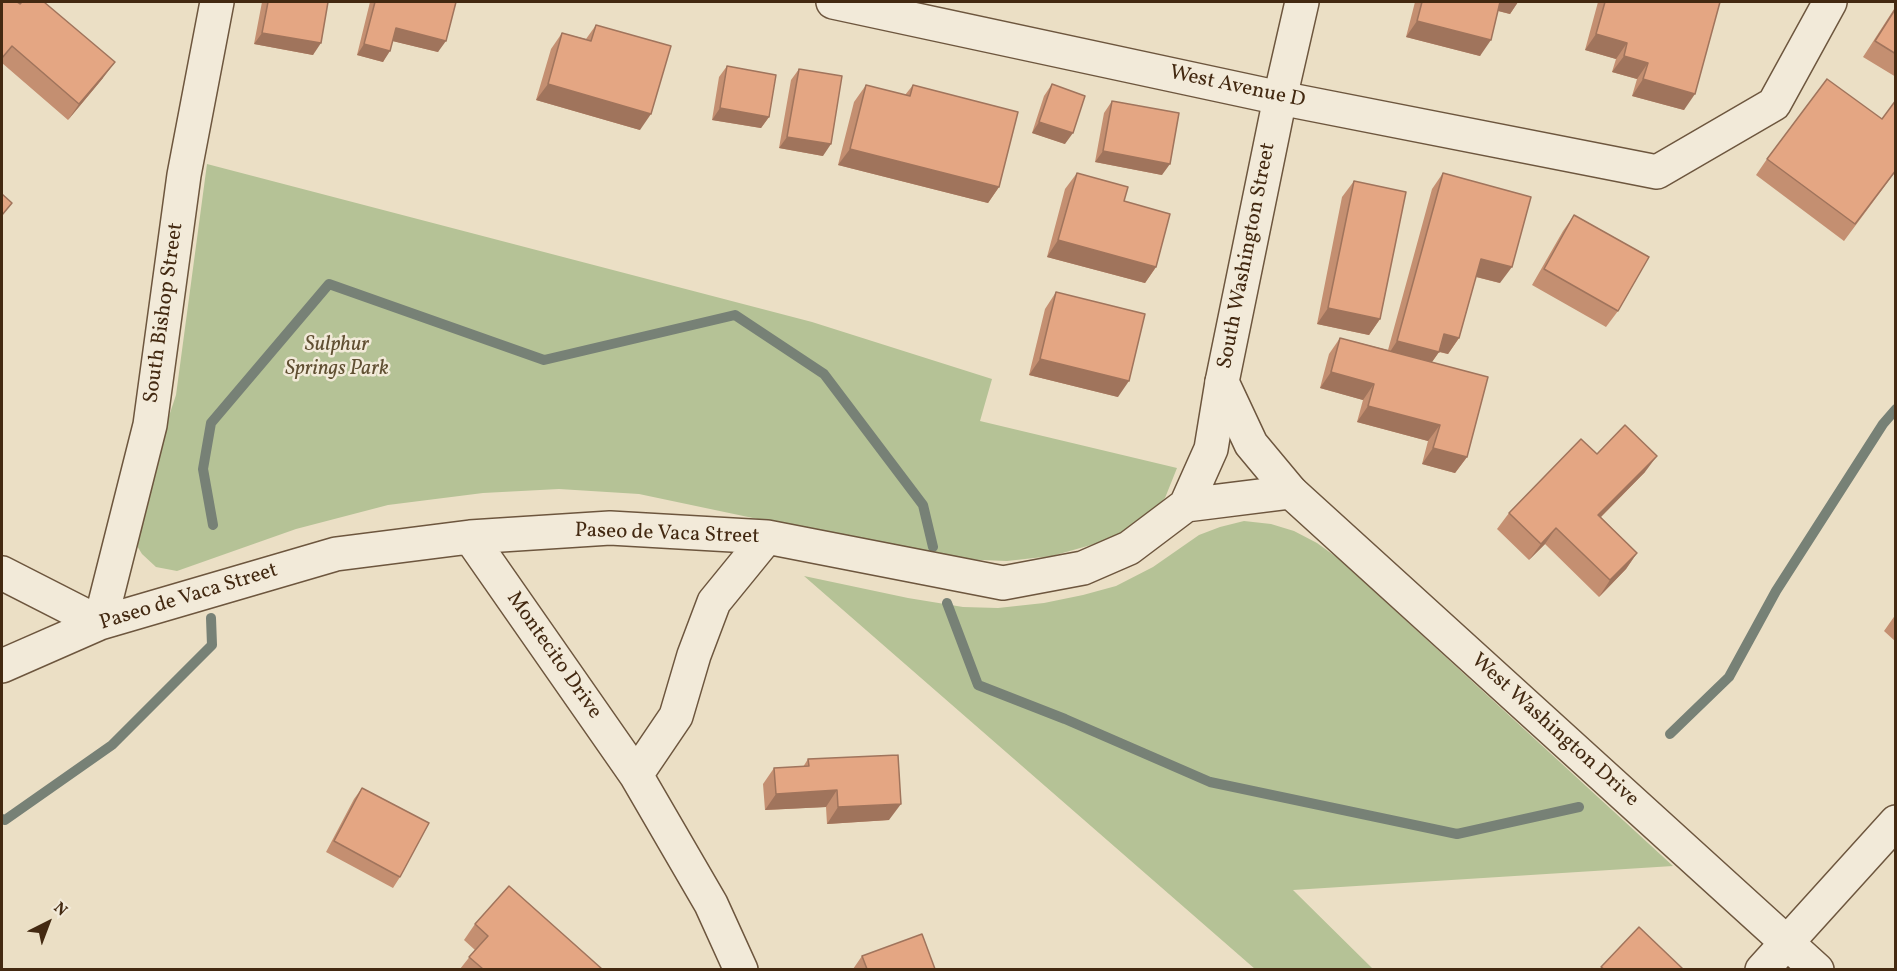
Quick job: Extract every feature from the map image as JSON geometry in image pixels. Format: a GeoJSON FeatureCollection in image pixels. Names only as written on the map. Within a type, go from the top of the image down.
{"type":"FeatureCollection","features":[{"type":"Feature","properties":{"kind":"street","name":"South Bishop Street"},"geometry":{"type":"LineString","coordinates":[[100,622],[150,425],[184,175],[217,2]]}},
{"type":"Feature","properties":{"kind":"street","name":"West Avenue D"},"geometry":{"type":"LineString","coordinates":[[832,2],[1280,98],[1657,172],[1774,104],[1830,2]]}},
{"type":"Feature","properties":{"kind":"street","name":"South Washington Street"},"geometry":{"type":"LineString","coordinates":[[1291,492],[1251,444],[1222,382],[1302,2]]}},
{"type":"Feature","properties":{"kind":"street"},"geometry":{"type":"LineString","coordinates":[[1186,505],[1211,449],[1222,382]]}},
{"type":"Feature","properties":{"kind":"street","name":"Paseo de Vaca Street"},"geometry":{"type":"LineString","coordinates":[[2,666],[100,622],[336,554],[470,537],[610,528],[767,537],[1003,582],[1083,568],[1129,548],[1186,505],[1291,492]]}},
{"type":"Feature","properties":{"kind":"street","name":"West Washington Drive"},"geometry":{"type":"LineString","coordinates":[[1291,492],[1817,969]]}},
{"type":"Feature","properties":{"kind":"street","name":"Montecito Drive"},"geometry":{"type":"LineString","coordinates":[[470,537],[636,776],[711,904],[741,969]]}},
{"type":"Feature","properties":{"kind":"street"},"geometry":{"type":"LineString","coordinates":[[636,776],[675,716],[714,602],[767,537]]}},
{"type":"Feature","properties":{"kind":"street"},"geometry":{"type":"LineString","coordinates":[[2,573],[100,622]]}},
{"type":"Feature","properties":{"kind":"street"},"geometry":{"type":"LineString","coordinates":[[1762,969],[1896,822]]}},
{"type":"Feature","properties":{"kind":"green space","name":"Sulphur Springs Park"},"geometry":{"type":"Polygon","coordinates":[[[207,164],[812,322],[992,379],[980,421],[1177,468],[1165,498],[1150,514],[1129,529],[1098,543],[1052,556],[1007,561],[956,559],[919,553],[639,494],[559,489],[483,493],[388,505],[296,529],[177,571],[156,567],[142,554],[134,541],[137,512],[176,395],[207,164]]]}},
{"type":"Feature","properties":{"kind":"green space"},"geometry":{"type":"Polygon","coordinates":[[[1244,521],[1271,524],[1294,531],[1317,543],[1339,559],[1673,866],[1293,890],[1373,969],[1255,969],[804,576],[963,607],[998,608],[1044,603],[1116,586],[1153,567],[1199,535],[1244,521]]]}},
{"type":"Feature","properties":{"kind":"building"},"geometry":{"type":"Polygon","coordinates":[[[2,2],[20,4],[22,2],[44,2],[115,62],[79,104],[12,46],[2,58],[2,2]]]}},
{"type":"Feature","properties":{"kind":"building"},"geometry":{"type":"Polygon","coordinates":[[[268,2],[328,2],[321,43],[262,33],[268,2]]]}},
{"type":"Feature","properties":{"kind":"building"},"geometry":{"type":"Polygon","coordinates":[[[375,2],[456,2],[446,41],[396,28],[390,51],[364,44],[375,2]]]}},
{"type":"Feature","properties":{"kind":"building"},"geometry":{"type":"Polygon","coordinates":[[[1422,2],[1500,2],[1491,40],[1417,21],[1422,2]]]}},
{"type":"Feature","properties":{"kind":"building"},"geometry":{"type":"Polygon","coordinates":[[[1605,2],[1720,2],[1695,94],[1643,79],[1648,63],[1624,56],[1627,43],[1596,34],[1605,2]]]}},
{"type":"Feature","properties":{"kind":"building"},"geometry":{"type":"Polygon","coordinates":[[[1896,8],[1896,54],[1875,41],[1896,8]]]}},
{"type":"Feature","properties":{"kind":"building"},"geometry":{"type":"Polygon","coordinates":[[[596,25],[671,46],[651,114],[548,84],[562,33],[591,41],[596,25]]]}},
{"type":"Feature","properties":{"kind":"building"},"geometry":{"type":"Polygon","coordinates":[[[727,66],[776,75],[769,117],[720,108],[727,66]]]}},
{"type":"Feature","properties":{"kind":"building"},"geometry":{"type":"Polygon","coordinates":[[[799,69],[842,76],[831,144],[787,137],[799,69]]]}},
{"type":"Feature","properties":{"kind":"building"},"geometry":{"type":"Polygon","coordinates":[[[1827,79],[1882,119],[1896,100],[1896,170],[1855,224],[1767,159],[1827,79]]]}},
{"type":"Feature","properties":{"kind":"building"},"geometry":{"type":"Polygon","coordinates":[[[1052,84],[1085,96],[1073,133],[1039,122],[1052,84]]]}},
{"type":"Feature","properties":{"kind":"building"},"geometry":{"type":"Polygon","coordinates":[[[866,85],[910,96],[913,85],[1018,112],[999,187],[850,149],[866,85]]]}},
{"type":"Feature","properties":{"kind":"building"},"geometry":{"type":"Polygon","coordinates":[[[1112,101],[1179,113],[1170,164],[1103,151],[1112,101]]]}},
{"type":"Feature","properties":{"kind":"building"},"geometry":{"type":"Polygon","coordinates":[[[1077,173],[1128,187],[1124,201],[1170,214],[1156,267],[1058,240],[1077,173]]]}},
{"type":"Feature","properties":{"kind":"building"},"geometry":{"type":"Polygon","coordinates":[[[1443,173],[1531,197],[1512,267],[1481,259],[1459,338],[1444,334],[1439,352],[1397,341],[1443,173]]]}},
{"type":"Feature","properties":{"kind":"building"},"geometry":{"type":"Polygon","coordinates":[[[1354,181],[1406,192],[1380,319],[1328,308],[1354,181]]]}},
{"type":"Feature","properties":{"kind":"building"},"geometry":{"type":"Polygon","coordinates":[[[2,194],[12,203],[2,215],[2,194]]]}},
{"type":"Feature","properties":{"kind":"building"},"geometry":{"type":"Polygon","coordinates":[[[1574,215],[1649,257],[1618,311],[1544,269],[1574,215]]]}},
{"type":"Feature","properties":{"kind":"building"},"geometry":{"type":"Polygon","coordinates":[[[1056,292],[1145,314],[1129,381],[1040,359],[1056,292]]]}},
{"type":"Feature","properties":{"kind":"building"},"geometry":{"type":"Polygon","coordinates":[[[1340,338],[1488,377],[1467,457],[1433,448],[1440,425],[1368,406],[1374,384],[1331,372],[1340,338]]]}},
{"type":"Feature","properties":{"kind":"building"},"geometry":{"type":"Polygon","coordinates":[[[1625,425],[1657,456],[1598,515],[1637,553],[1610,580],[1556,528],[1541,544],[1509,513],[1581,439],[1597,454],[1625,425]]]}},
{"type":"Feature","properties":{"kind":"building"},"geometry":{"type":"Polygon","coordinates":[[[898,755],[901,804],[838,807],[837,790],[776,794],[774,768],[809,766],[808,759],[898,755]]]}},
{"type":"Feature","properties":{"kind":"building"},"geometry":{"type":"Polygon","coordinates":[[[362,788],[429,823],[400,877],[334,841],[362,788]]]}},
{"type":"Feature","properties":{"kind":"building"},"geometry":{"type":"Polygon","coordinates":[[[509,886],[602,969],[483,969],[469,957],[488,936],[475,924],[509,886]]]}},
{"type":"Feature","properties":{"kind":"building"},"geometry":{"type":"Polygon","coordinates":[[[1639,927],[1683,969],[1604,969],[1601,967],[1639,927]]]}},
{"type":"Feature","properties":{"kind":"building"},"geometry":{"type":"Polygon","coordinates":[[[922,934],[935,969],[867,969],[862,956],[922,934]]]}},
{"type":"Feature","properties":{"kind":"waterway"},"geometry":{"type":"LineString","coordinates":[[213,525],[203,469],[211,423],[329,284],[544,360],[735,315],[824,374],[923,505],[933,547]]}},
{"type":"Feature","properties":{"kind":"waterway"},"geometry":{"type":"LineString","coordinates":[[1670,734],[1729,677],[1776,591],[1883,424],[1896,409]]}},
{"type":"Feature","properties":{"kind":"waterway"},"geometry":{"type":"LineString","coordinates":[[947,603],[978,685],[1065,719],[1210,782],[1457,834],[1579,807]]}},
{"type":"Feature","properties":{"kind":"waterway"},"geometry":{"type":"LineString","coordinates":[[2,819],[5,820],[112,745],[212,645],[211,618]]}}]}
